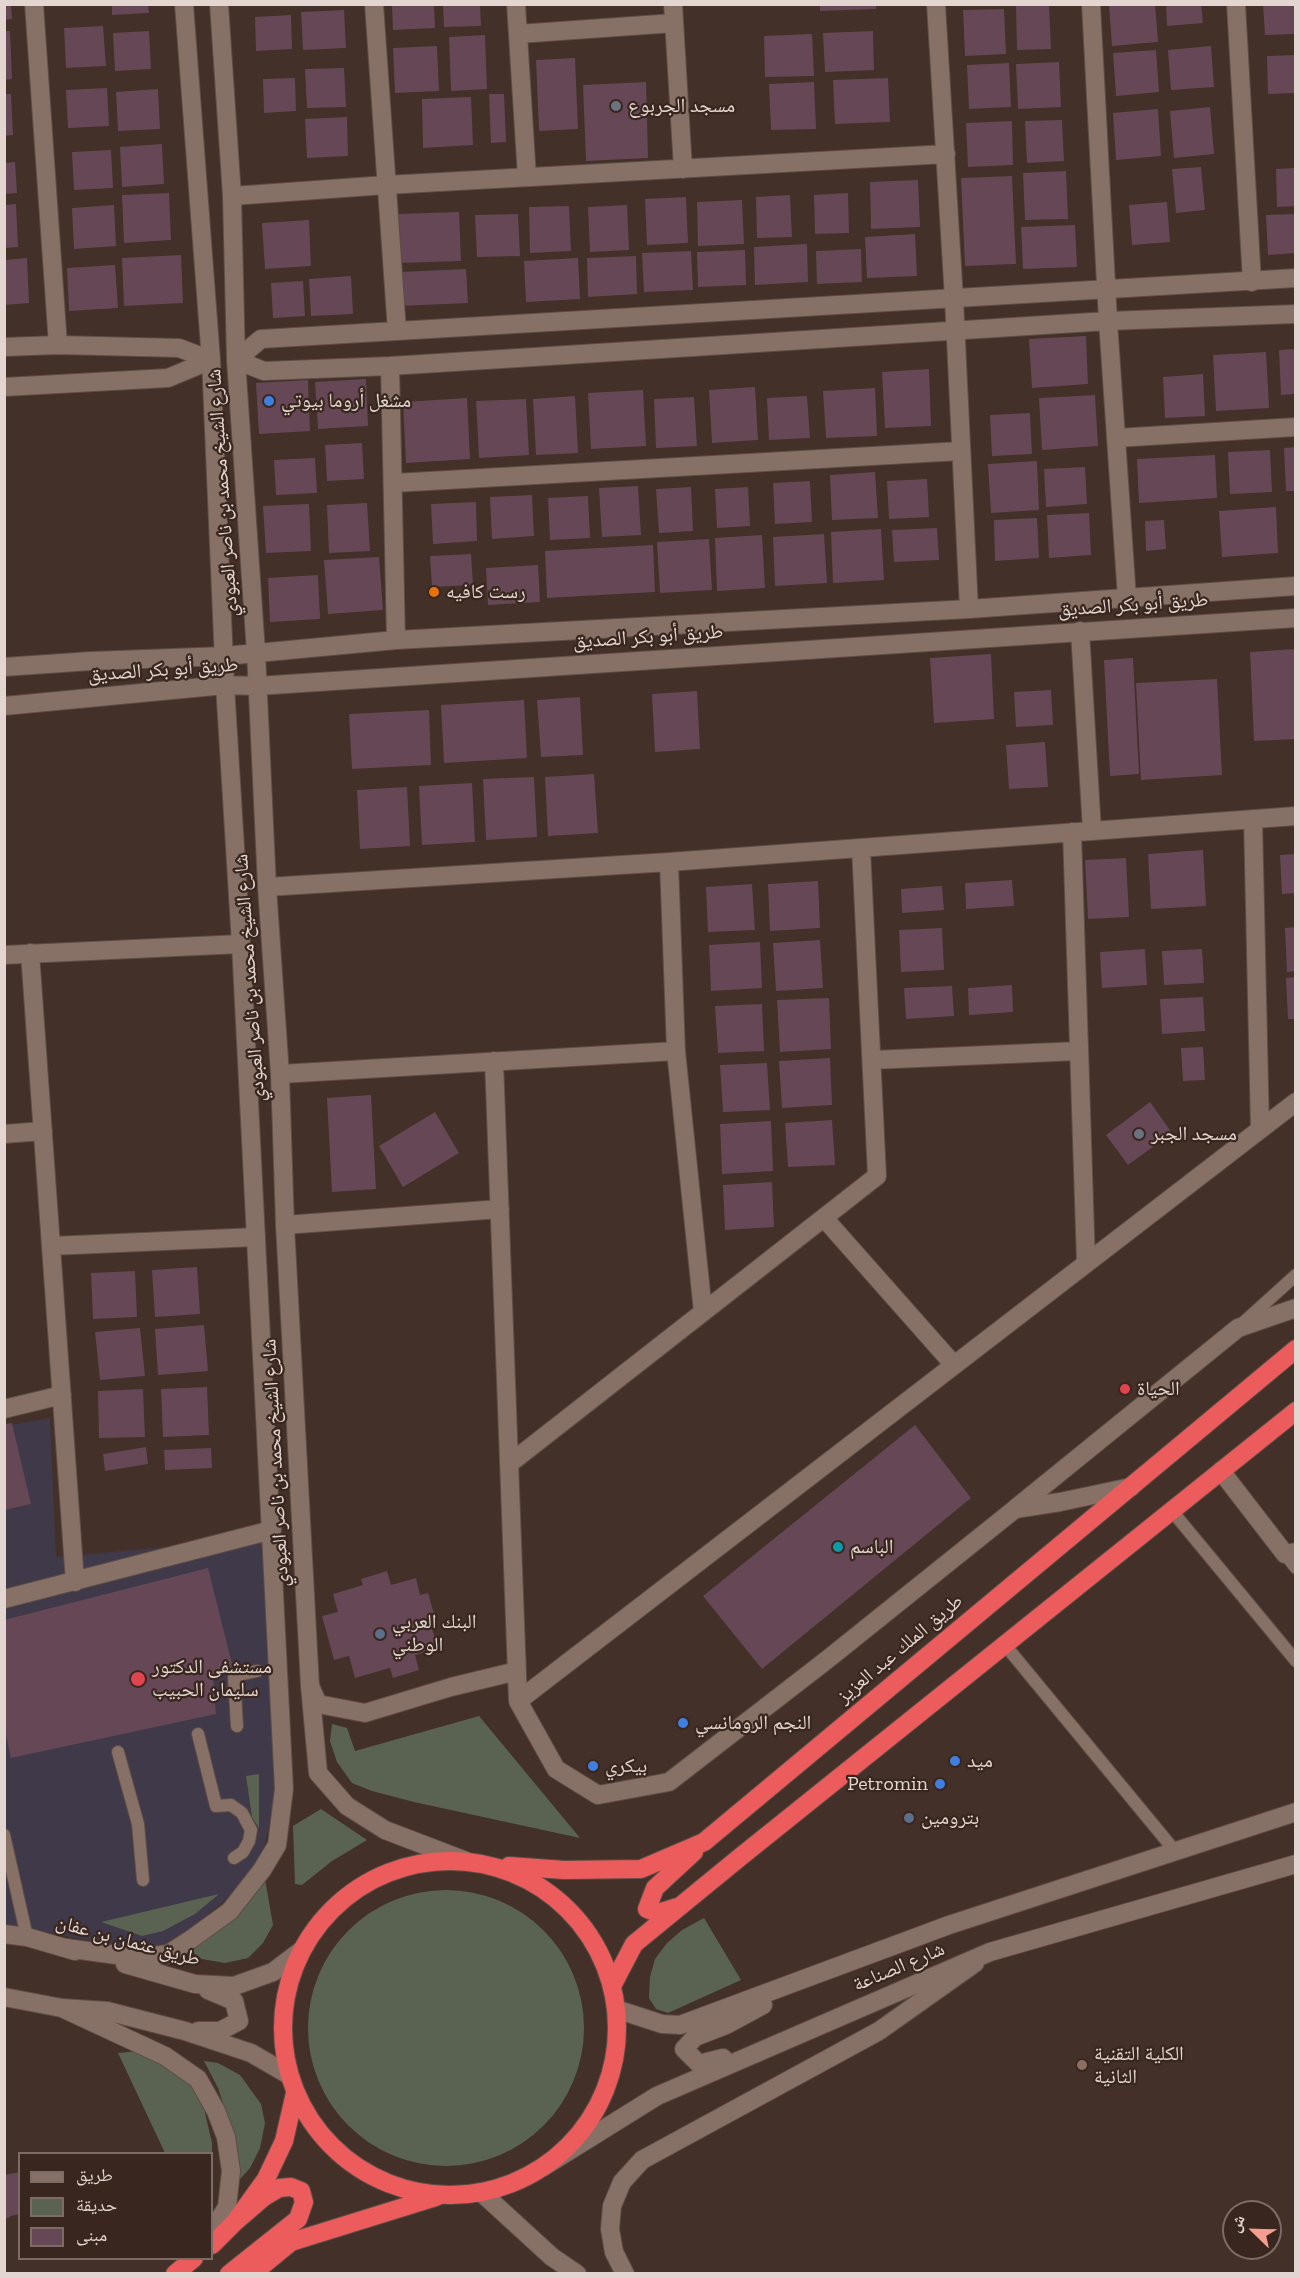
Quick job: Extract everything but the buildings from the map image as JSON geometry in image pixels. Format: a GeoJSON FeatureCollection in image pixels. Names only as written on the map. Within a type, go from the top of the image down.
{"type":"FeatureCollection","features":[{"type":"Feature","properties":{"kind":"highway","name":"طريق الملك عبد العزيز"},"geometry":{"type":"LineString","coordinates":[[488,1864],[564,1870],[641,1869],[704,1842],[1296,1350]]}},
{"type":"Feature","properties":{"kind":"highway"},"geometry":{"type":"LineString","coordinates":[[612,1986],[634,1944],[1296,1412]]}},
{"type":"Feature","properties":{"kind":"highway"},"geometry":{"type":"LineString","coordinates":[[681,1906],[658,1913],[647,1909],[656,1888],[704,1842]]}},
{"type":"Feature","properties":{"kind":"highway"},"geometry":{"type":"LineString","coordinates":[[466,1861],[488,1864],[530,1881],[567,1908],[595,1944],[612,1986],[616,2008],[615,2054],[602,2098],[577,2137],[543,2167],[506,2186],[466,2195],[439,2196],[394,2187],[352,2165],[319,2133],[295,2093],[289,2075],[283,2033],[287,1990],[302,1950],[331,1910],[371,1881],[417,1864],[466,1861]]}},
{"type":"Feature","properties":{"kind":"highway"},"geometry":{"type":"LineString","coordinates":[[235,2222],[266,2179],[284,2141],[295,2093]]}},
{"type":"Feature","properties":{"kind":"highway"},"geometry":{"type":"LineString","coordinates":[[213,2244],[264,2197],[279,2188],[291,2187],[301,2191],[304,2202],[298,2219],[229,2274]]}},
{"type":"Feature","properties":{"kind":"highway"},"geometry":{"type":"LineString","coordinates":[[252,2274],[291,2242],[439,2196]]}},
{"type":"Feature","properties":{"kind":"highway"},"geometry":{"type":"LineString","coordinates":[[173,2274],[193,2260]]}},
{"type":"Feature","properties":{"kind":"street"},"geometry":{"type":"LineString","coordinates":[[34,4],[58,345]]}},
{"type":"Feature","properties":{"kind":"street","name":"شارع الشيخ محمد بن ناصر العبودي"},"geometry":{"type":"LineString","coordinates":[[66,1948],[138,1958],[168,1954],[230,1911],[262,1870],[277,1845],[284,1789],[241,944],[225,685],[211,360],[184,4]]}},
{"type":"Feature","properties":{"kind":"street","name":"شارع الشيخ محمد بن ناصر العبودي"},"geometry":{"type":"LineString","coordinates":[[219,4],[232,196],[236,360],[256,652],[267,887],[280,1074],[285,1226],[310,1686],[318,1773],[347,1806],[385,1830],[466,1861]]}},
{"type":"Feature","properties":{"kind":"street"},"geometry":{"type":"LineString","coordinates":[[374,4],[397,331]]}},
{"type":"Feature","properties":{"kind":"street"},"geometry":{"type":"LineString","coordinates":[[516,4],[527,177]]}},
{"type":"Feature","properties":{"kind":"street"},"geometry":{"type":"LineString","coordinates":[[673,4],[683,169]]}},
{"type":"Feature","properties":{"kind":"street"},"geometry":{"type":"LineString","coordinates":[[936,4],[956,331],[969,609]]}},
{"type":"Feature","properties":{"kind":"street"},"geometry":{"type":"LineString","coordinates":[[1091,4],[1106,290],[1127,598]]}},
{"type":"Feature","properties":{"kind":"street"},"geometry":{"type":"LineString","coordinates":[[1236,4],[1252,282]]}},
{"type":"Feature","properties":{"kind":"street"},"geometry":{"type":"LineString","coordinates":[[518,34],[675,23]]}},
{"type":"Feature","properties":{"kind":"street"},"geometry":{"type":"LineString","coordinates":[[232,196],[386,185],[945,154]]}},
{"type":"Feature","properties":{"kind":"street"},"geometry":{"type":"LineString","coordinates":[[1296,278],[261,339],[236,360],[264,371],[390,366],[1108,321],[1296,314]]}},
{"type":"Feature","properties":{"kind":"street"},"geometry":{"type":"LineString","coordinates":[[4,346],[179,348],[211,360]]}},
{"type":"Feature","properties":{"kind":"street"},"geometry":{"type":"LineString","coordinates":[[4,387],[168,378],[211,360]]}},
{"type":"Feature","properties":{"kind":"street"},"geometry":{"type":"LineString","coordinates":[[390,366],[396,640]]}},
{"type":"Feature","properties":{"kind":"street"},"geometry":{"type":"LineString","coordinates":[[1116,438],[1296,427]]}},
{"type":"Feature","properties":{"kind":"street"},"geometry":{"type":"LineString","coordinates":[[394,483],[961,451]]}},
{"type":"Feature","properties":{"kind":"street","name":"طريق أبو بكر الصديق"},"geometry":{"type":"LineString","coordinates":[[4,667],[225,656],[396,640],[969,609],[1296,586]]}},
{"type":"Feature","properties":{"kind":"street","name":"طريق أبو بكر الصديق"},"geometry":{"type":"LineString","coordinates":[[4,706],[225,685],[257,686],[1296,618]]}},
{"type":"Feature","properties":{"kind":"street"},"geometry":{"type":"LineString","coordinates":[[1080,631],[1092,831]]}},
{"type":"Feature","properties":{"kind":"street"},"geometry":{"type":"LineString","coordinates":[[267,887],[669,862],[1296,816]]}},
{"type":"Feature","properties":{"kind":"street"},"geometry":{"type":"LineString","coordinates":[[1253,819],[1260,1129]]}},
{"type":"Feature","properties":{"kind":"street"},"geometry":{"type":"LineString","coordinates":[[1072,832],[1086,1263]]}},
{"type":"Feature","properties":{"kind":"street"},"geometry":{"type":"LineString","coordinates":[[509,1464],[877,1176],[861,848]]}},
{"type":"Feature","properties":{"kind":"street"},"geometry":{"type":"LineString","coordinates":[[669,862],[676,1051],[703,1312]]}},
{"type":"Feature","properties":{"kind":"street"},"geometry":{"type":"LineString","coordinates":[[4,954],[241,944]]}},
{"type":"Feature","properties":{"kind":"street"},"geometry":{"type":"LineString","coordinates":[[30,953],[75,1582]]}},
{"type":"Feature","properties":{"kind":"street"},"geometry":{"type":"LineString","coordinates":[[280,1074],[676,1051]]}},
{"type":"Feature","properties":{"kind":"street"},"geometry":{"type":"LineString","coordinates":[[872,1060],[1079,1051]]}},
{"type":"Feature","properties":{"kind":"street"},"geometry":{"type":"LineString","coordinates":[[494,1061],[518,1701],[556,1769],[598,1795],[669,1782],[828,1659],[1238,1328],[1296,1308]]}},
{"type":"Feature","properties":{"kind":"street"},"geometry":{"type":"LineString","coordinates":[[518,1701],[1296,1102]]}},
{"type":"Feature","properties":{"kind":"street"},"geometry":{"type":"LineString","coordinates":[[4,1134],[43,1131]]}},
{"type":"Feature","properties":{"kind":"street"},"geometry":{"type":"LineString","coordinates":[[285,1226],[500,1209]]}},
{"type":"Feature","properties":{"kind":"street"},"geometry":{"type":"LineString","coordinates":[[824,1218],[954,1365]]}},
{"type":"Feature","properties":{"kind":"street"},"geometry":{"type":"LineString","coordinates":[[51,1246],[256,1237]]}},
{"type":"Feature","properties":{"kind":"street"},"geometry":{"type":"LineString","coordinates":[[4,1409],[62,1395]]}},
{"type":"Feature","properties":{"kind":"street"},"geometry":{"type":"LineString","coordinates":[[1221,1471],[1292,1558]]}},
{"type":"Feature","properties":{"kind":"street"},"geometry":{"type":"LineString","coordinates":[[1015,1509],[1131,1487]]}},
{"type":"Feature","properties":{"kind":"street"},"geometry":{"type":"LineString","coordinates":[[4,1599],[272,1530]]}},
{"type":"Feature","properties":{"kind":"street"},"geometry":{"type":"LineString","coordinates":[[310,1686],[318,1704],[365,1713],[451,1687],[517,1671]]}},
{"type":"Feature","properties":{"kind":"street","name":"شارع الصناعة"},"geometry":{"type":"LineString","coordinates":[[616,2008],[662,2024],[680,2025],[817,1976],[949,1924],[1296,1812]]}},
{"type":"Feature","properties":{"kind":"street","name":"شارع الصناعة"},"geometry":{"type":"LineString","coordinates":[[543,2167],[657,2096],[990,1952],[1296,1864]]}},
{"type":"Feature","properties":{"kind":"street","name":"طريق عثمان بن عفان"},"geometry":{"type":"LineString","coordinates":[[4,1934],[27,1937],[195,1984],[234,1986],[273,1972],[302,1950]]}},
{"type":"Feature","properties":{"kind":"street"},"geometry":{"type":"LineString","coordinates":[[625,2274],[614,2252],[610,2229],[612,2206],[622,2182],[642,2160],[879,2031],[990,1952]]}},
{"type":"Feature","properties":{"kind":"street"},"geometry":{"type":"LineString","coordinates":[[817,1976],[726,2025],[695,2037],[684,2049],[699,2064],[728,2056],[867,2006]]}},
{"type":"Feature","properties":{"kind":"street"},"geometry":{"type":"LineString","coordinates":[[185,2031],[220,2031],[239,2021],[234,2001],[195,1984]]}},
{"type":"Feature","properties":{"kind":"street"},"geometry":{"type":"LineString","coordinates":[[4,1997],[62,2008],[107,2011],[185,2031],[250,2053],[289,2075]]}},
{"type":"Feature","properties":{"kind":"street"},"geometry":{"type":"LineString","coordinates":[[62,2008],[165,2056],[198,2079],[216,2111],[226,2137],[231,2171],[227,2208],[213,2230]]}},
{"type":"Feature","properties":{"kind":"street"},"geometry":{"type":"LineString","coordinates":[[481,2192],[552,2257],[577,2274]]}},
{"type":"Feature","properties":{"kind":"street"},"geometry":{"type":"LineString","coordinates":[[173,2274],[185,2260]]}},
{"type":"Feature","properties":{"kind":"lane"},"geometry":{"type":"LineString","coordinates":[[1238,1328],[1296,1275]]}},
{"type":"Feature","properties":{"kind":"lane"},"geometry":{"type":"LineString","coordinates":[[1172,1511],[1296,1661]]}},
{"type":"Feature","properties":{"kind":"lane"},"geometry":{"type":"LineString","coordinates":[[1005,1645],[1175,1851]]}},
{"type":"Feature","properties":{"kind":"lane"},"geometry":{"type":"LineString","coordinates":[[237,1726],[234,1676],[257,1671]]}},
{"type":"Feature","properties":{"kind":"lane"},"geometry":{"type":"LineString","coordinates":[[198,1734],[216,1806],[231,1805],[242,1813],[251,1830],[249,1841],[243,1852],[234,1858]]}},
{"type":"Feature","properties":{"kind":"lane"},"geometry":{"type":"LineString","coordinates":[[118,1752],[138,1824],[143,1880]]}},
{"type":"Feature","properties":{"kind":"lane"},"geometry":{"type":"LineString","coordinates":[[4,1835],[27,1937]]}},
{"type":"Feature","properties":{"kind":"shaded area","name":"مستشفى الدكتور سليمان الحبيب"},"geometry":{"type":"Polygon","coordinates":[[[50,1418],[56,1557],[265,1538],[275,1801],[262,1855],[238,1889],[191,1929],[164,1945],[131,1949],[5,1924],[5,1426],[50,1418]]]}},
{"type":"Feature","properties":{"kind":"green space"},"geometry":{"type":"Polygon","coordinates":[[[479,1716],[580,1838],[372,1791],[352,1783],[337,1762],[330,1741],[332,1724],[347,1728],[355,1751],[479,1716]]]}},
{"type":"Feature","properties":{"kind":"green space"},"geometry":{"type":"Polygon","coordinates":[[[259,1774],[259,1828],[252,1817],[246,1776],[259,1774]]]}},
{"type":"Feature","properties":{"kind":"green space"},"geometry":{"type":"Polygon","coordinates":[[[321,1809],[367,1840],[332,1861],[302,1885],[295,1884],[293,1826],[321,1809]]]}},
{"type":"Feature","properties":{"kind":"green space"},"geometry":{"type":"Polygon","coordinates":[[[265,1879],[273,1925],[263,1943],[248,1958],[225,1963],[202,1959],[191,1951],[240,1914],[265,1879]]]}},
{"type":"Feature","properties":{"kind":"green space"},"geometry":{"type":"Polygon","coordinates":[[[446,1890],[473,1893],[499,1901],[522,1914],[543,1931],[560,1952],[573,1975],[581,2001],[584,2028],[581,2055],[573,2081],[560,2104],[543,2125],[522,2142],[499,2155],[473,2163],[446,2166],[419,2163],[393,2155],[370,2142],[349,2125],[332,2104],[319,2081],[311,2055],[308,2028],[311,2001],[319,1975],[332,1952],[349,1931],[370,1914],[393,1901],[419,1893],[446,1890]]]}},
{"type":"Feature","properties":{"kind":"green space"},"geometry":{"type":"Polygon","coordinates":[[[219,1894],[195,1914],[163,1931],[142,1936],[101,1922],[219,1894]]]}},
{"type":"Feature","properties":{"kind":"green space"},"geometry":{"type":"Polygon","coordinates":[[[704,1918],[741,1980],[668,2013],[656,2009],[649,1998],[650,1977],[655,1959],[667,1943],[682,1930],[704,1918]]]}},
{"type":"Feature","properties":{"kind":"green space"},"geometry":{"type":"Polygon","coordinates":[[[138,2051],[162,2058],[190,2081],[203,2104],[212,2152],[165,2152],[118,2053],[138,2051]]]}},
{"type":"Feature","properties":{"kind":"green space"},"geometry":{"type":"Polygon","coordinates":[[[204,2061],[218,2063],[240,2075],[261,2104],[265,2123],[260,2148],[250,2168],[233,2187],[232,2131],[218,2088],[204,2061]]]}},
{"type":"Feature","properties":{"kind":"place","name":"مسجد الجربوع"},"geometry":{"type":"Point","coordinates":[616,106]}},
{"type":"Feature","properties":{"kind":"place","name":"مشغل أروما بيوتي"},"geometry":{"type":"Point","coordinates":[269,401]}},
{"type":"Feature","properties":{"kind":"place","name":"رست كافيه"},"geometry":{"type":"Point","coordinates":[434,592]}},
{"type":"Feature","properties":{"kind":"place","name":"مسجد الجبر"},"geometry":{"type":"Point","coordinates":[1139,1134]}},
{"type":"Feature","properties":{"kind":"place","name":"الحياة"},"geometry":{"type":"Point","coordinates":[1125,1389]}},
{"type":"Feature","properties":{"kind":"place","name":"الباسم"},"geometry":{"type":"Point","coordinates":[838,1547]}},
{"type":"Feature","properties":{"kind":"place","name":"البنك العربي الوطني"},"geometry":{"type":"Point","coordinates":[380,1634]}},
{"type":"Feature","properties":{"kind":"place","name":"مستشفى الدكتور سليمان الحبيب"},"geometry":{"type":"Point","coordinates":[138,1679]}},
{"type":"Feature","properties":{"kind":"place","name":"النجم الرومانسي"},"geometry":{"type":"Point","coordinates":[683,1723]}},
{"type":"Feature","properties":{"kind":"place","name":"ميد"},"geometry":{"type":"Point","coordinates":[955,1761]}},
{"type":"Feature","properties":{"kind":"place","name":"بيكري"},"geometry":{"type":"Point","coordinates":[593,1766]}},
{"type":"Feature","properties":{"kind":"place","name":"Petromin"},"geometry":{"type":"Point","coordinates":[940,1784]}},
{"type":"Feature","properties":{"kind":"place","name":"بترومين"},"geometry":{"type":"Point","coordinates":[909,1818]}},
{"type":"Feature","properties":{"kind":"place","name":"الكلية التقنية الثانية"},"geometry":{"type":"Point","coordinates":[1082,2065]}}]}
